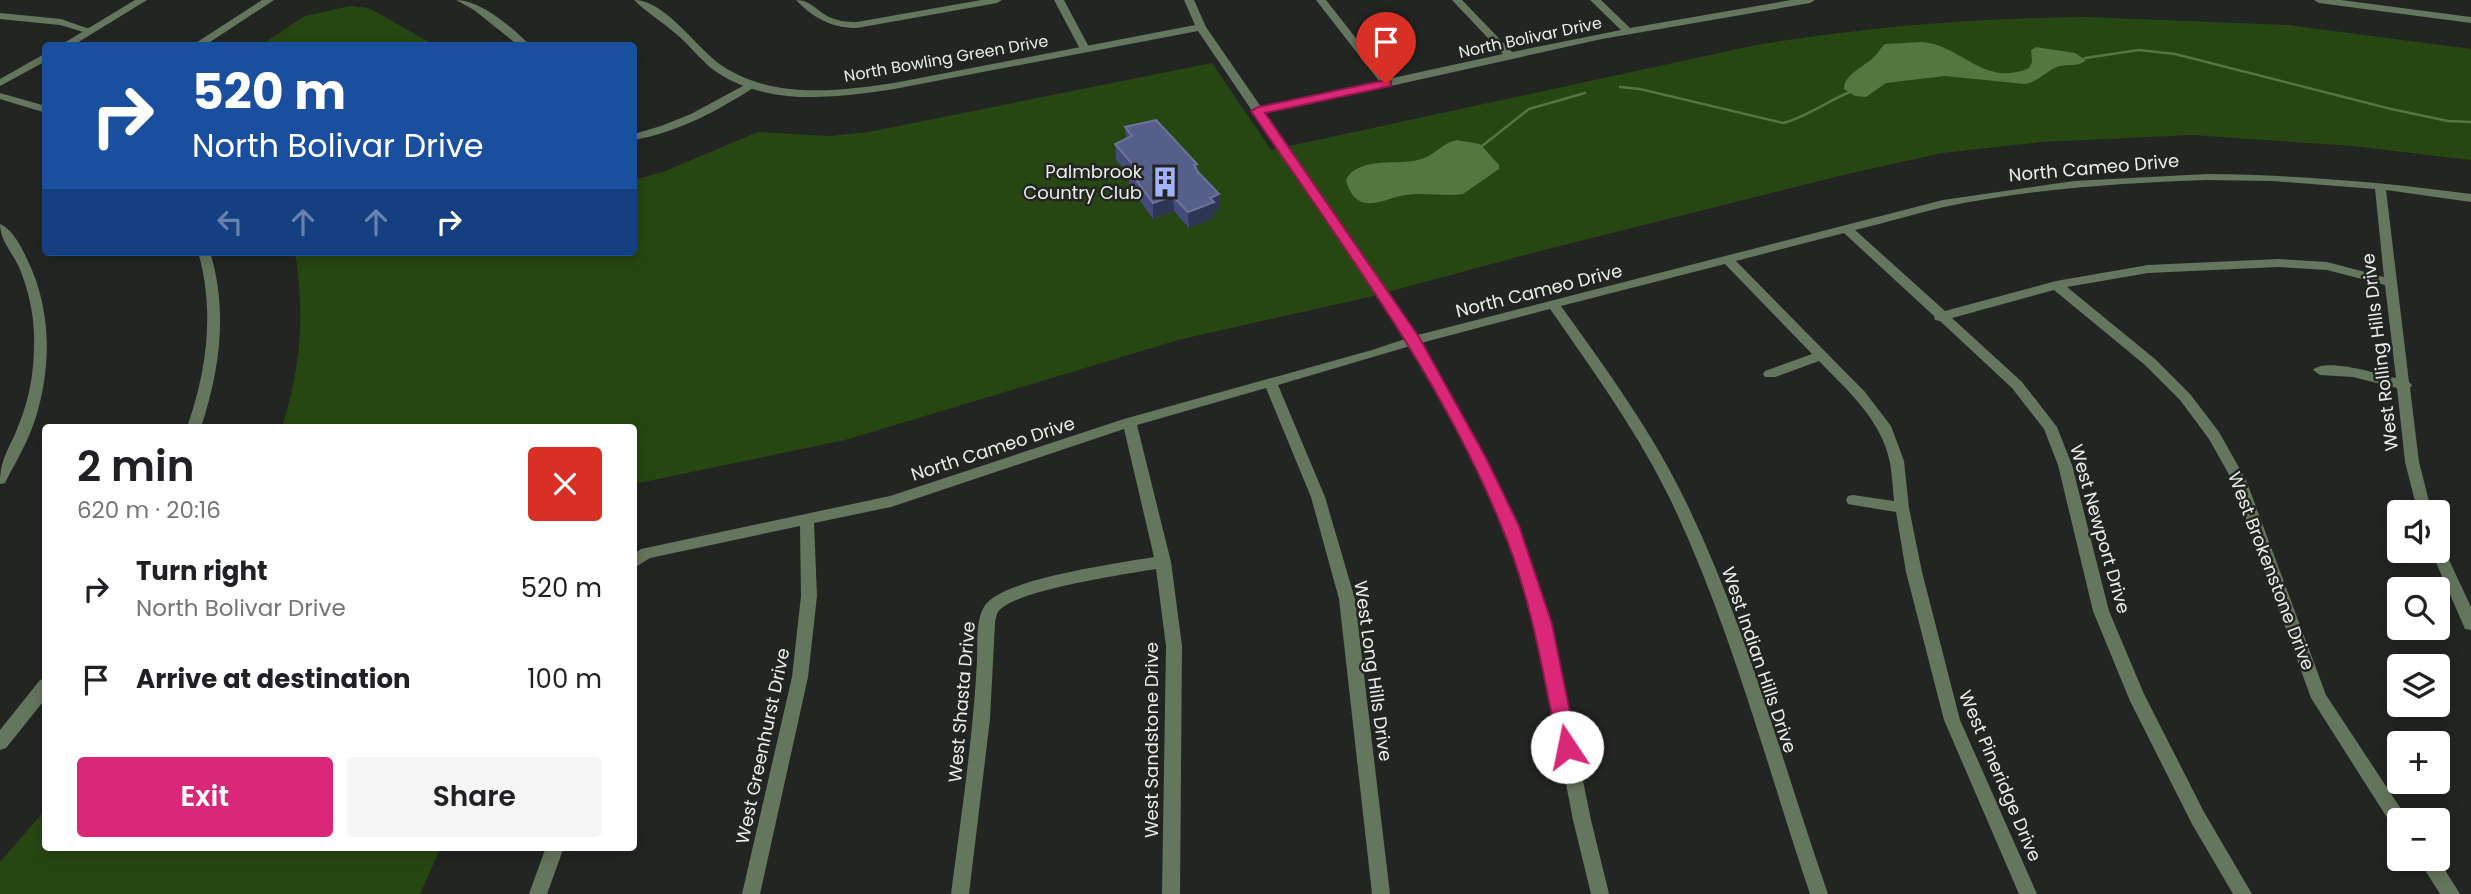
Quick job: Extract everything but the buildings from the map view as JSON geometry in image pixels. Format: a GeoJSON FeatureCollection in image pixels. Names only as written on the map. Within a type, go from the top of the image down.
{"type":"FeatureCollection","features":[{"type":"Feature","properties":{"kind":"street"},"geometry":{"type":"LineString","coordinates":[[71,42],[142,0]]}},
{"type":"Feature","properties":{"kind":"street"},"geometry":{"type":"LineString","coordinates":[[202,42],[269,0]]}},
{"type":"Feature","properties":{"kind":"street"},"geometry":{"type":"LineString","coordinates":[[461,0],[477,8],[521,42]]}},
{"type":"Feature","properties":{"kind":"street","name":"North Bowling Green Drive"},"geometry":{"type":"LineString","coordinates":[[639,0],[686,37],[720,69],[752,84],[803,93],[853,92],[1201,27]]}},
{"type":"Feature","properties":{"kind":"street"},"geometry":{"type":"LineString","coordinates":[[801,0],[827,21],[838,25],[857,25],[943,5],[997,0]]}},
{"type":"Feature","properties":{"kind":"street"},"geometry":{"type":"LineString","coordinates":[[1059,0],[1085,49]]}},
{"type":"Feature","properties":{"kind":"street"},"geometry":{"type":"LineString","coordinates":[[1189,0],[1201,27],[1414,340],[1478,458],[1510,526],[1539,612],[1600,894]]}},
{"type":"Feature","properties":{"kind":"street"},"geometry":{"type":"LineString","coordinates":[[1321,0],[1386,84]]}},
{"type":"Feature","properties":{"kind":"street"},"geometry":{"type":"LineString","coordinates":[[1457,0],[1511,57]]}},
{"type":"Feature","properties":{"kind":"street"},"geometry":{"type":"LineString","coordinates":[[1595,0],[1629,32]]}},
{"type":"Feature","properties":{"kind":"street"},"geometry":{"type":"LineString","coordinates":[[1735,0],[1745,9]]}},
{"type":"Feature","properties":{"kind":"street","name":"North Bolivar Drive"},"geometry":{"type":"LineString","coordinates":[[1258,111],[1629,32],[1745,9],[1810,0]]}},
{"type":"Feature","properties":{"kind":"street"},"geometry":{"type":"LineString","coordinates":[[2319,0],[2471,20]]}},
{"type":"Feature","properties":{"kind":"street"},"geometry":{"type":"LineString","coordinates":[[0,16],[61,22],[90,31]]}},
{"type":"Feature","properties":{"kind":"street"},"geometry":{"type":"LineString","coordinates":[[0,83],[42,58]]}},
{"type":"Feature","properties":{"kind":"street"},"geometry":{"type":"LineString","coordinates":[[637,136],[696,117],[752,84]]}},
{"type":"Feature","properties":{"kind":"street"},"geometry":{"type":"LineString","coordinates":[[0,96],[42,109]]}},
{"type":"Feature","properties":{"kind":"street","name":"North Cameo Drive"},"geometry":{"type":"LineString","coordinates":[[637,559],[646,553],[903,497],[1129,422],[1270,381],[1376,354],[1414,340],[1992,194],[2116,179],[2256,177],[2379,185],[2471,198]]}},
{"type":"Feature","properties":{"kind":"street","name":"West Rolling Hills Drive"},"geometry":{"type":"LineString","coordinates":[[2379,185],[2405,385],[2412,462],[2422,500]]}},
{"type":"Feature","properties":{"kind":"street"},"geometry":{"type":"LineString","coordinates":[[0,228],[16,246],[33,286],[42,336],[39,373],[28,421],[0,479]]}},
{"type":"Feature","properties":{"kind":"street","name":"West Newport Drive"},"geometry":{"type":"LineString","coordinates":[[1847,229],[2017,385],[2050,427],[2065,466],[2101,611],[2131,684],[2198,818],[2243,894]]}},
{"type":"Feature","properties":{"kind":"street"},"geometry":{"type":"LineString","coordinates":[[195,424],[210,363],[214,319],[210,265],[206,256]]}},
{"type":"Feature","properties":{"kind":"street","name":"West Pineridge Drive"},"geometry":{"type":"LineString","coordinates":[[1728,260],[1860,395],[1884,426],[1897,461],[1902,508],[1914,572],[1952,720],[2028,894]]}},
{"type":"Feature","properties":{"kind":"street"},"geometry":{"type":"LineString","coordinates":[[1940,317],[2056,285],[2148,269],[2278,263],[2327,267],[2390,282]]}},
{"type":"Feature","properties":{"kind":"street","name":"West Brokenstone Drive"},"geometry":{"type":"LineString","coordinates":[[2056,285],[2150,362],[2185,397],[2214,436],[2239,480],[2319,698],[2391,808]]}},
{"type":"Feature","properties":{"kind":"street","name":"West Indian Hills Drive"},"geometry":{"type":"LineString","coordinates":[[1555,305],[1618,395],[1679,502],[1724,607],[1819,894]]}},
{"type":"Feature","properties":{"kind":"street"},"geometry":{"type":"LineString","coordinates":[[1770,374],[1821,355]]}},
{"type":"Feature","properties":{"kind":"street"},"geometry":{"type":"LineString","coordinates":[[2320,370],[2353,372],[2405,385]]}},
{"type":"Feature","properties":{"kind":"street","name":"West Long Hills Drive"},"geometry":{"type":"LineString","coordinates":[[1270,381],[1318,497],[1347,599],[1381,894]]}},
{"type":"Feature","properties":{"kind":"street","name":"West Sandstone Drive"},"geometry":{"type":"LineString","coordinates":[[1129,422],[1163,562],[1174,646],[1171,894]]}},
{"type":"Feature","properties":{"kind":"street"},"geometry":{"type":"LineString","coordinates":[[1853,500],[1902,508]]}},
{"type":"Feature","properties":{"kind":"street","name":"West Greenhurst Drive"},"geometry":{"type":"LineString","coordinates":[[751,894],[800,677],[808,596],[807,520]]}},
{"type":"Feature","properties":{"kind":"street","name":"West Shasta Drive"},"geometry":{"type":"LineString","coordinates":[[960,894],[982,719],[987,623],[992,608],[1004,599],[1074,577],[1163,562]]}},
{"type":"Feature","properties":{"kind":"street"},"geometry":{"type":"LineString","coordinates":[[2443,563],[2471,624]]}},
{"type":"Feature","properties":{"kind":"street"},"geometry":{"type":"LineString","coordinates":[[0,743],[42,690]]}},
{"type":"Feature","properties":{"kind":"street"},"geometry":{"type":"LineString","coordinates":[[538,894],[554,851]]}},
{"type":"Feature","properties":{"kind":"street"},"geometry":{"type":"LineString","coordinates":[[2435,871],[2451,894]]}},
{"type":"Feature","properties":{"kind":"shaded area"},"geometry":{"type":"Polygon","coordinates":[[[350,6],[369,8],[429,42],[266,42],[305,16],[350,6]]]}},
{"type":"Feature","properties":{"kind":"shaded area","name":"Palmbrook Country Club"},"geometry":{"type":"Polygon","coordinates":[[[2086,17],[2288,25],[2471,49],[2471,160],[2352,146],[2192,135],[2041,142],[1942,153],[1544,250],[1369,297],[1178,340],[845,440],[637,483],[637,424],[283,424],[293,383],[299,340],[300,297],[296,256],[637,256],[637,179],[665,171],[758,132],[829,136],[868,132],[1212,63],[1271,150],[1756,45],[1838,33],[2003,19],[2086,17]]]}},
{"type":"Feature","properties":{"kind":"shaded area"},"geometry":{"type":"Polygon","coordinates":[[[1922,42],[1949,50],[1974,64],[1999,73],[2013,73],[2029,68],[2032,62],[2031,50],[2036,47],[2075,53],[2086,60],[2055,68],[2025,84],[1945,76],[1886,83],[1866,97],[1855,96],[1844,89],[1847,79],[1874,57],[1885,44],[1922,42]]]}},
{"type":"Feature","properties":{"kind":"shaded area"},"geometry":{"type":"Polygon","coordinates":[[[1457,140],[1480,144],[1499,165],[1499,169],[1463,194],[1408,195],[1367,203],[1356,198],[1349,189],[1346,180],[1358,168],[1376,163],[1421,159],[1457,140]]]}},
{"type":"Feature","properties":{"kind":"shaded area"},"geometry":{"type":"Polygon","coordinates":[[[42,813],[42,851],[439,851],[420,894],[0,894],[0,862],[42,813]]]}},
{"type":"Feature","properties":{"kind":"waterway"},"geometry":{"type":"LineString","coordinates":[[2085,58],[2139,50],[2175,54],[2391,109],[2448,121],[2471,122]]}},
{"type":"Feature","properties":{"kind":"waterway"},"geometry":{"type":"LineString","coordinates":[[1620,87],[1640,89],[1783,123],[1850,92]]}},
{"type":"Feature","properties":{"kind":"waterway"},"geometry":{"type":"LineString","coordinates":[[1482,146],[1529,109],[1585,93]]}},
{"type":"Feature","properties":{"kind":"place","name":"Palmbrook Country Club"},"geometry":{"type":"Point","coordinates":[1165,182]}},
{"type":"Feature","properties":{"kind":"route"},"geometry":{"type":"LineString","coordinates":[[1386,84],[1258,111],[1414,340],[1478,458],[1510,526],[1543,624],[1567,747]]}}]}
